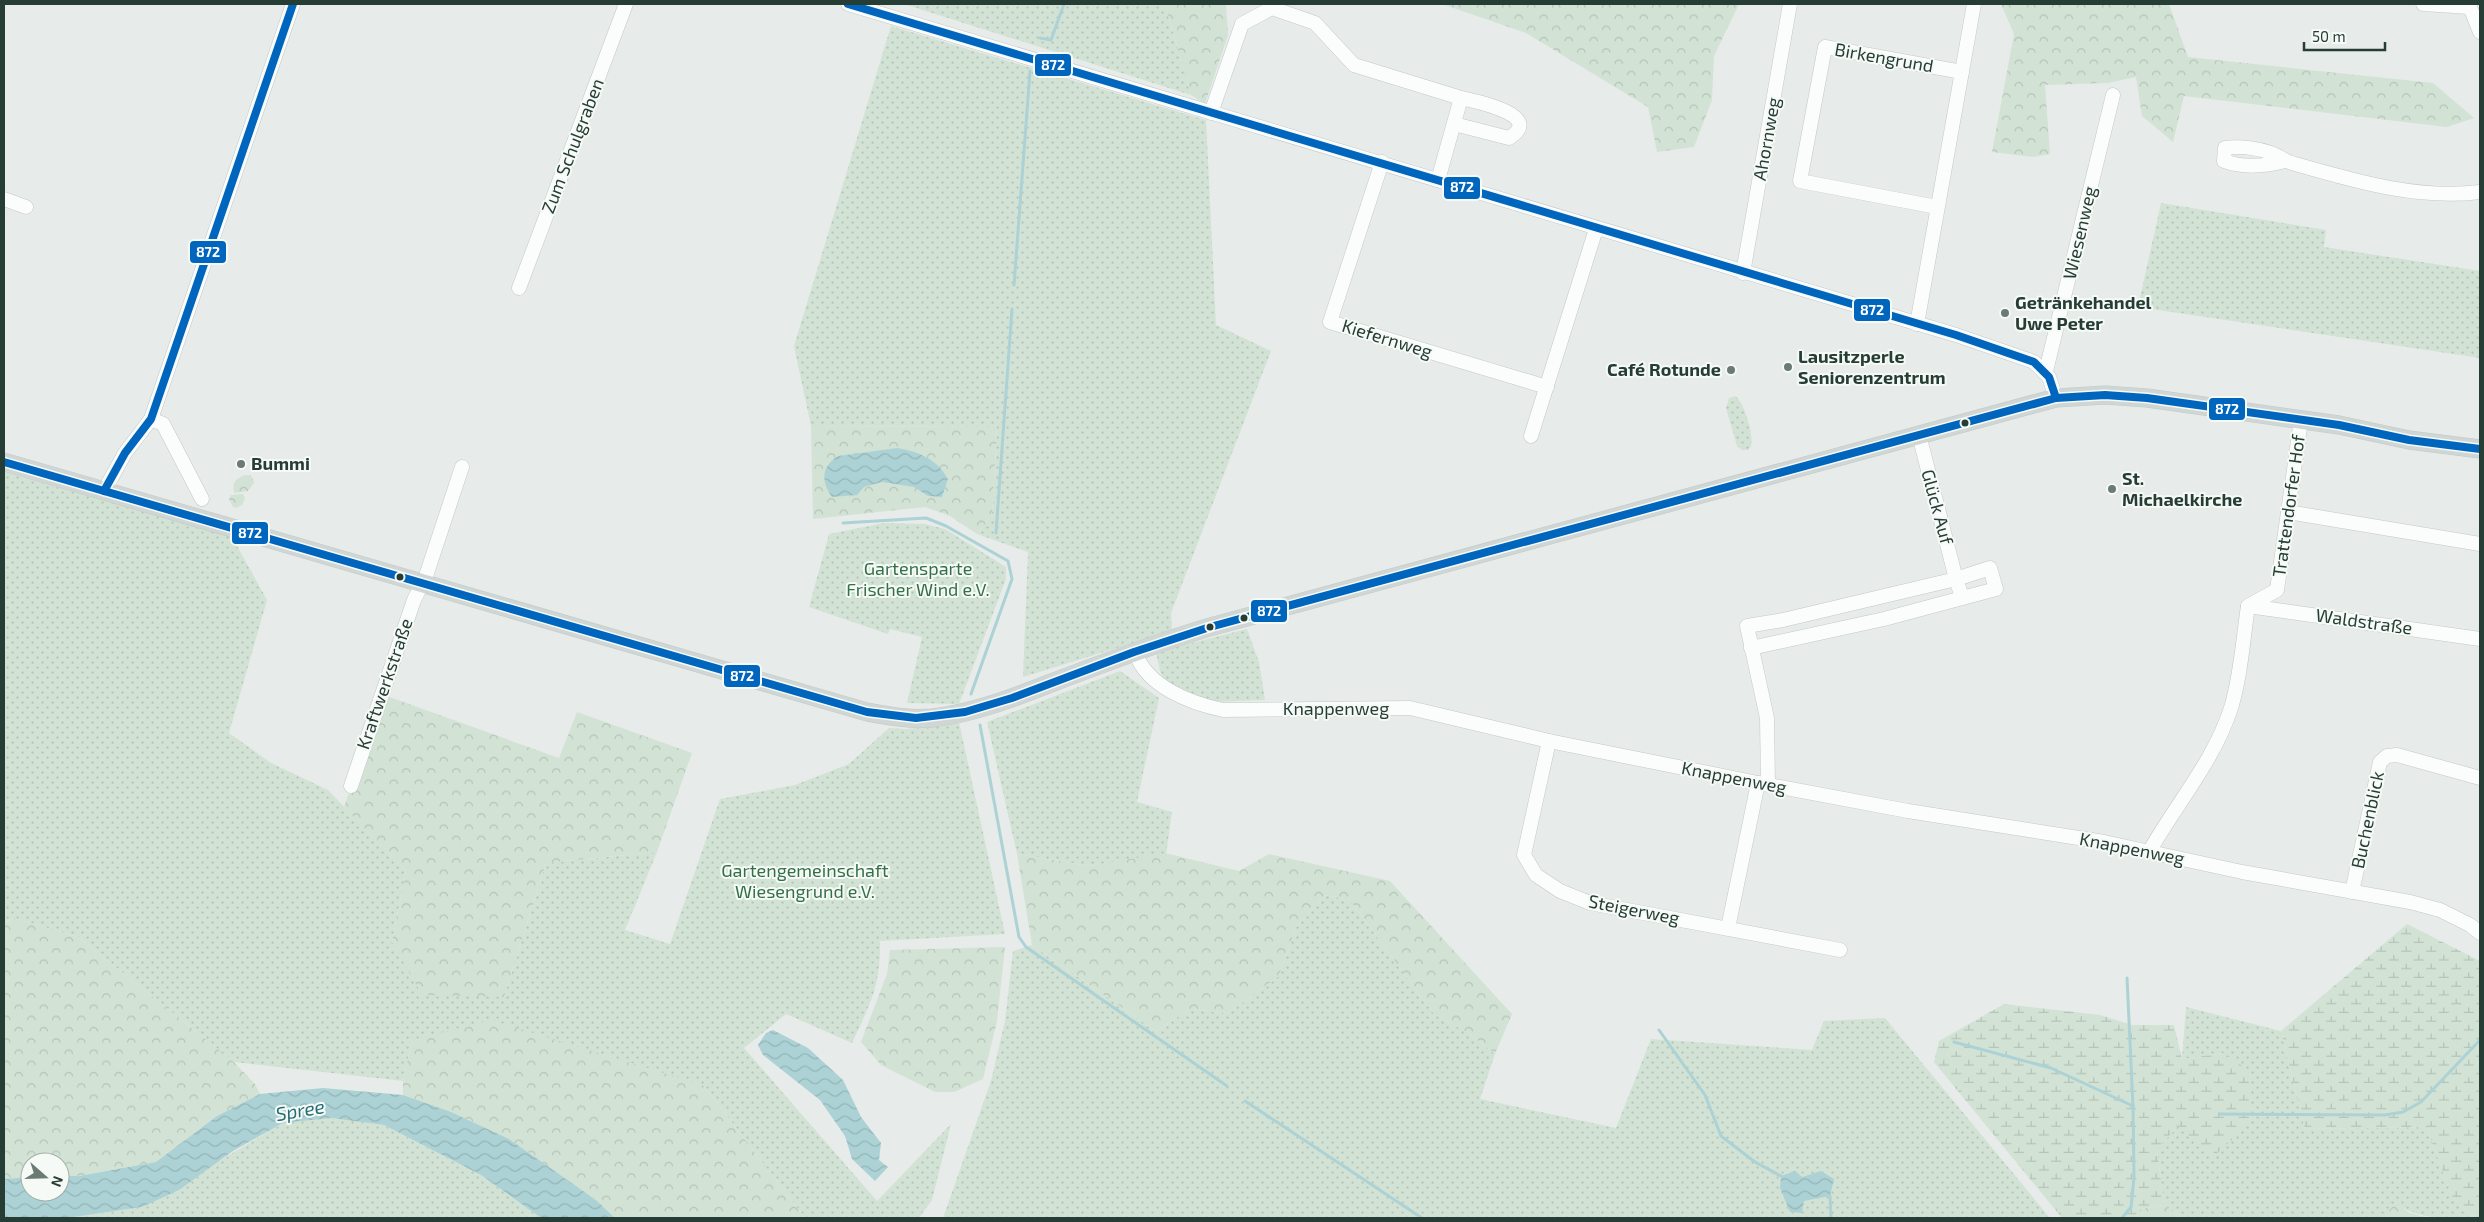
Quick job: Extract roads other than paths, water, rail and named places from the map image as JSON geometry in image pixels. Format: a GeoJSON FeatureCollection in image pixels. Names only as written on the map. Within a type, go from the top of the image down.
{"type":"FeatureCollection","features":[{"type":"Feature","properties":{"kind":"main road"},"geometry":{"type":"LineString","coordinates":[[4,462],[867,712],[903,718],[939,716],[999,703],[1135,652],[1228,622],[2056,398],[2109,395],[2339,425],[2409,440],[2480,450]]}},
{"type":"Feature","properties":{"kind":"street"},"geometry":{"type":"LineString","coordinates":[[104,491],[125,453],[152,419],[293,4]]}},
{"type":"Feature","properties":{"kind":"street","name":"Zum Schulgraben"},"geometry":{"type":"LineString","coordinates":[[519,288],[626,4]]}},
{"type":"Feature","properties":{"kind":"street"},"geometry":{"type":"LineString","coordinates":[[848,4],[1211,113],[1382,162],[1596,229],[2026,358],[2046,371],[2056,398]]}},
{"type":"Feature","properties":{"kind":"street","name":"Ahornweg"},"geometry":{"type":"LineString","coordinates":[[1743,273],[1790,4]]}},
{"type":"Feature","properties":{"kind":"street"},"geometry":{"type":"LineString","coordinates":[[1917,324],[1974,4]]}},
{"type":"Feature","properties":{"kind":"street"},"geometry":{"type":"LineString","coordinates":[[2423,4],[2470,5],[2480,32]]}},
{"type":"Feature","properties":{"kind":"street"},"geometry":{"type":"LineString","coordinates":[[1211,113],[1242,24],[1272,8],[1315,22],[1354,65],[1509,111],[1516,118],[1518,126],[1515,134],[1509,138],[1454,124]]}},
{"type":"Feature","properties":{"kind":"street","name":"Birkengrund"},"geometry":{"type":"LineString","coordinates":[[1937,207],[1800,181],[1826,47],[1962,72]]}},
{"type":"Feature","properties":{"kind":"street","name":"Wiesenweg"},"geometry":{"type":"LineString","coordinates":[[2046,371],[2113,95]]}},
{"type":"Feature","properties":{"kind":"street"},"geometry":{"type":"LineString","coordinates":[[1438,180],[1461,98]]}},
{"type":"Feature","properties":{"kind":"street"},"geometry":{"type":"LineString","coordinates":[[2286,161],[2359,182],[2421,193],[2480,192]]}},
{"type":"Feature","properties":{"kind":"street","name":"Kiefernweg"},"geometry":{"type":"LineString","coordinates":[[1382,162],[1330,322],[1546,387]]}},
{"type":"Feature","properties":{"kind":"street"},"geometry":{"type":"LineString","coordinates":[[4,199],[26,207]]}},
{"type":"Feature","properties":{"kind":"street"},"geometry":{"type":"LineString","coordinates":[[1532,436],[1596,229]]}},
{"type":"Feature","properties":{"kind":"street"},"geometry":{"type":"LineString","coordinates":[[152,419],[163,424],[202,499]]}},
{"type":"Feature","properties":{"kind":"street","name":"Trattendorfer Hof"},"geometry":{"type":"LineString","coordinates":[[2248,606],[2278,590],[2301,420]]}},
{"type":"Feature","properties":{"kind":"street","name":"Glück Auf"},"geometry":{"type":"LineString","coordinates":[[1919,436],[1962,597]]}},
{"type":"Feature","properties":{"kind":"street","name":"Kraftwerkstraße"},"geometry":{"type":"LineString","coordinates":[[351,786],[414,600],[422,584],[462,468]]}},
{"type":"Feature","properties":{"kind":"street"},"geometry":{"type":"LineString","coordinates":[[2288,512],[2480,544]]}},
{"type":"Feature","properties":{"kind":"street"},"geometry":{"type":"LineString","coordinates":[[1728,928],[1763,784],[1766,718],[1751,648],[1747,626],[1783,620],[1878,598],[1956,579],[1990,568],[1996,589],[1884,619],[1751,648]]}},
{"type":"Feature","properties":{"kind":"street"},"geometry":{"type":"LineString","coordinates":[[1878,598],[1884,619]]}},
{"type":"Feature","properties":{"kind":"street"},"geometry":{"type":"LineString","coordinates":[[2149,852],[2222,731],[2235,690],[2248,606]]}},
{"type":"Feature","properties":{"kind":"street","name":"Waldstraße"},"geometry":{"type":"LineString","coordinates":[[2248,606],[2480,639]]}},
{"type":"Feature","properties":{"kind":"street"},"geometry":{"type":"LineString","coordinates":[[1783,620],[1788,641]]}},
{"type":"Feature","properties":{"kind":"street","name":"Knappenweg"},"geometry":{"type":"LineString","coordinates":[[1135,652],[1140,665],[1153,678],[1181,697],[1203,706],[1223,710],[1410,708],[1549,741],[1763,784],[1908,811],[1980,821],[2149,852],[2242,872],[2410,902],[2440,910],[2470,925],[2480,933]]}},
{"type":"Feature","properties":{"kind":"street","name":"Steigerweg"},"geometry":{"type":"LineString","coordinates":[[1549,741],[1524,855],[1536,875],[1560,891],[1590,903],[1840,950]]}},
{"type":"Feature","properties":{"kind":"street","name":"Buchenblick"},"geometry":{"type":"LineString","coordinates":[[2352,892],[2380,762],[2387,756],[2397,755],[2480,778]]}},
{"type":"Feature","properties":{"kind":"water"},"geometry":{"type":"Polygon","coordinates":[[[897,448],[920,454],[938,466],[948,479],[942,497],[928,496],[914,487],[882,482],[864,487],[857,495],[832,497],[828,491],[824,475],[832,460],[838,456],[897,448]]]}},
{"type":"Feature","properties":{"kind":"water"},"geometry":{"type":"Polygon","coordinates":[[[773,1030],[808,1048],[843,1080],[861,1117],[881,1143],[879,1160],[888,1167],[875,1181],[852,1159],[845,1136],[820,1100],[763,1055],[758,1045],[766,1033],[773,1030]]]}},
{"type":"Feature","properties":{"kind":"water","name":"Spree"},"geometry":{"type":"Polygon","coordinates":[[[323,1088],[403,1095],[451,1112],[509,1139],[596,1200],[615,1218],[541,1218],[481,1175],[384,1125],[331,1118],[283,1123],[233,1151],[179,1190],[142,1207],[67,1218],[4,1218],[4,1179],[20,1178],[20,1202],[70,1202],[70,1176],[156,1162],[217,1116],[260,1094],[323,1088]]]}},
{"type":"Feature","properties":{"kind":"water"},"geometry":{"type":"Polygon","coordinates":[[[1795,1171],[1802,1177],[1821,1171],[1834,1179],[1830,1196],[1804,1201],[1802,1213],[1790,1212],[1780,1188],[1781,1176],[1795,1171]]]}},
{"type":"Feature","properties":{"kind":"waterway"},"geometry":{"type":"LineString","coordinates":[[1040,38],[1051,40],[1064,4]]}},
{"type":"Feature","properties":{"kind":"waterway"},"geometry":{"type":"LineString","coordinates":[[1014,285],[1030,71]]}},
{"type":"Feature","properties":{"kind":"waterway"},"geometry":{"type":"LineString","coordinates":[[996,533],[1012,309]]}},
{"type":"Feature","properties":{"kind":"waterway"},"geometry":{"type":"LineString","coordinates":[[843,523],[926,518],[946,526],[1008,561],[1012,579],[971,694]]}},
{"type":"Feature","properties":{"kind":"waterway"},"geometry":{"type":"LineString","coordinates":[[980,725],[1019,937],[1026,947],[1227,1086]]}},
{"type":"Feature","properties":{"kind":"waterway"},"geometry":{"type":"LineString","coordinates":[[2122,1218],[2131,1207],[2134,1178],[2133,1106],[2127,978]]}},
{"type":"Feature","properties":{"kind":"waterway"},"geometry":{"type":"LineString","coordinates":[[1659,1030],[1705,1095],[1721,1136],[1755,1162],[1781,1176]]}},
{"type":"Feature","properties":{"kind":"waterway"},"geometry":{"type":"LineString","coordinates":[[2220,1114],[2385,1115],[2403,1112],[2421,1102],[2480,1040]]}},
{"type":"Feature","properties":{"kind":"waterway"},"geometry":{"type":"LineString","coordinates":[[1954,1042],[2051,1068],[2133,1106]]}},
{"type":"Feature","properties":{"kind":"waterway"},"geometry":{"type":"LineString","coordinates":[[1245,1101],[1422,1218]]}},
{"type":"Feature","properties":{"kind":"waterway"},"geometry":{"type":"LineString","coordinates":[[1830,1196],[1831,1218]]}},
{"type":"Feature","properties":{"kind":"place","name":"Getränkehandel Uwe Peter"},"geometry":{"type":"Point","coordinates":[2005,313]}},
{"type":"Feature","properties":{"kind":"place","name":"Lausitzperle Seniorenzentrum"},"geometry":{"type":"Point","coordinates":[1788,367]}},
{"type":"Feature","properties":{"kind":"place","name":"Café Rotunde"},"geometry":{"type":"Point","coordinates":[1731,370]}},
{"type":"Feature","properties":{"kind":"place","name":"Bummi"},"geometry":{"type":"Point","coordinates":[241,464]}},
{"type":"Feature","properties":{"kind":"place","name":"St. Michaelkirche"},"geometry":{"type":"Point","coordinates":[2112,489]}},
{"type":"Feature","properties":{"kind":"park label","name":"Gartensparte Frischer Wind e.V."},"geometry":{"type":"Point","coordinates":[918,579]}},
{"type":"Feature","properties":{"kind":"park label","name":"Gartengemeinschaft Wiesengrund e.V."},"geometry":{"type":"Point","coordinates":[805,881]}}]}
